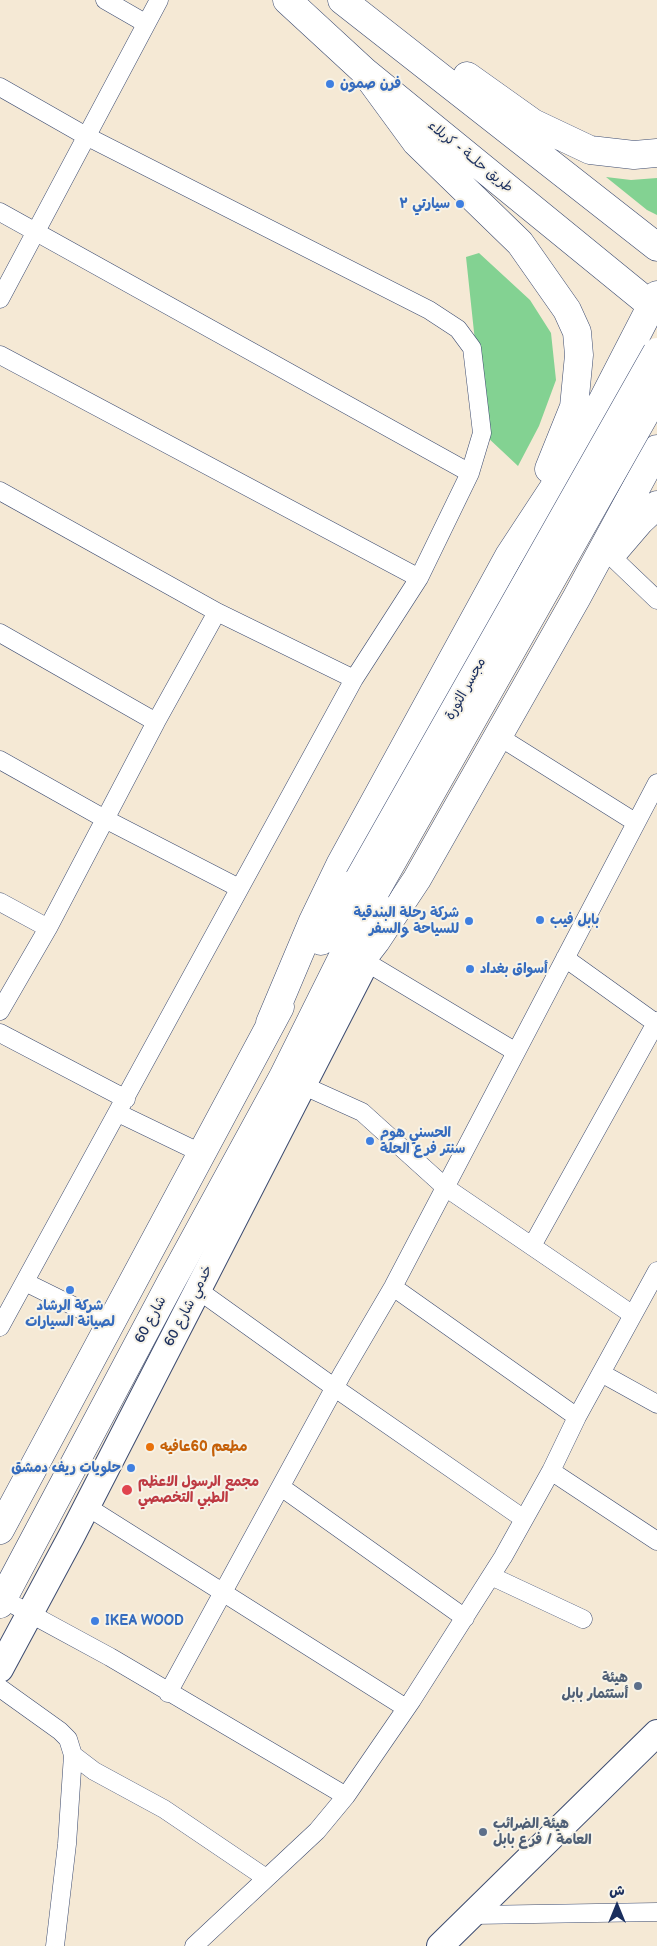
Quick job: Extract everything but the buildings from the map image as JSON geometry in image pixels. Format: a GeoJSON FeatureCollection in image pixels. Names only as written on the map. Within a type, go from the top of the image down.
{"type":"FeatureCollection","features":[{"type":"Feature","properties":{"kind":"highway","name":"طريق حلــة - كربلاء"},"geometry":{"type":"LineString","coordinates":[[287,0],[364,71],[655,303]]}},
{"type":"Feature","properties":{"kind":"highway"},"geometry":{"type":"LineString","coordinates":[[351,8],[465,74],[533,124],[590,150],[634,155],[657,154]]}},
{"type":"Feature","properties":{"kind":"highway"},"geometry":{"type":"LineString","coordinates":[[351,8],[657,247]]}},
{"type":"Feature","properties":{"kind":"highway"},"geometry":{"type":"LineString","coordinates":[[0,1530],[270,1023],[313,921],[340,865],[509,556],[554,460],[574,407],[579,354],[576,332],[567,310],[520,243],[416,142],[364,71]]}},
{"type":"Feature","properties":{"kind":"highway"},"geometry":{"type":"LineString","coordinates":[[509,556],[572,460],[655,303]]}},
{"type":"Feature","properties":{"kind":"highway","name":"مجسر الثورة"},"geometry":{"type":"LineString","coordinates":[[302,1036],[367,884],[657,352]]}},
{"type":"Feature","properties":{"kind":"highway","name":"مجسر الثورة"},"geometry":{"type":"LineString","coordinates":[[270,1023],[367,884],[657,393]]}},
{"type":"Feature","properties":{"kind":"highway"},"geometry":{"type":"LineString","coordinates":[[572,460],[578,454],[593,447],[617,449],[630,458],[638,474],[633,493]]}},
{"type":"Feature","properties":{"kind":"highway"},"geometry":{"type":"LineString","coordinates":[[302,1036],[371,952],[417,879],[577,597],[657,448]]}},
{"type":"Feature","properties":{"kind":"highway"},"geometry":{"type":"LineString","coordinates":[[577,597],[640,521],[657,505]]}},
{"type":"Feature","properties":{"kind":"highway","name":"شارع 60"},"geometry":{"type":"LineString","coordinates":[[1,1601],[283,1077],[302,1036]]}},
{"type":"Feature","properties":{"kind":"main road","name":"خدمي شارع 60"},"geometry":{"type":"LineString","coordinates":[[0,1669],[198,1290],[371,952]]}},
{"type":"Feature","properties":{"kind":"main road"},"geometry":{"type":"LineString","coordinates":[[440,1946],[657,1733]]}},
{"type":"Feature","properties":{"kind":"street"},"geometry":{"type":"LineString","coordinates":[[105,0],[145,23]]}},
{"type":"Feature","properties":{"kind":"street"},"geometry":{"type":"LineString","coordinates":[[0,300],[145,23],[160,0]]}},
{"type":"Feature","properties":{"kind":"street"},"geometry":{"type":"LineString","coordinates":[[0,87],[86,136],[429,310],[458,329],[472,348],[482,433],[470,473],[419,578],[354,679],[0,1328]]}},
{"type":"Feature","properties":{"kind":"street"},"geometry":{"type":"LineString","coordinates":[[0,212],[470,473]]}},
{"type":"Feature","properties":{"kind":"street"},"geometry":{"type":"LineString","coordinates":[[0,356],[419,578]]}},
{"type":"Feature","properties":{"kind":"street"},"geometry":{"type":"LineString","coordinates":[[0,491],[217,612],[354,679]]}},
{"type":"Feature","properties":{"kind":"street"},"geometry":{"type":"LineString","coordinates":[[611,556],[657,600]]}},
{"type":"Feature","properties":{"kind":"street"},"geometry":{"type":"LineString","coordinates":[[0,1011],[48,928],[156,722],[217,612]]}},
{"type":"Feature","properties":{"kind":"street"},"geometry":{"type":"LineString","coordinates":[[0,633],[156,722]]}},
{"type":"Feature","properties":{"kind":"street"},"geometry":{"type":"LineString","coordinates":[[498,736],[635,822]]}},
{"type":"Feature","properties":{"kind":"street"},"geometry":{"type":"LineString","coordinates":[[0,760],[105,819],[239,888]]}},
{"type":"Feature","properties":{"kind":"street"},"geometry":{"type":"LineString","coordinates":[[168,1693],[335,1388],[393,1287],[657,783]]}},
{"type":"Feature","properties":{"kind":"street"},"geometry":{"type":"LineString","coordinates":[[0,902],[48,928]]}},
{"type":"Feature","properties":{"kind":"street"},"geometry":{"type":"LineString","coordinates":[[371,952],[516,1052]]}},
{"type":"Feature","properties":{"kind":"street"},"geometry":{"type":"LineString","coordinates":[[532,1246],[657,1023],[565,958]]}},
{"type":"Feature","properties":{"kind":"street"},"geometry":{"type":"LineString","coordinates":[[0,1033],[201,1153]]}},
{"type":"Feature","properties":{"kind":"street"},"geometry":{"type":"LineString","coordinates":[[302,1085],[362,1112],[445,1187],[633,1315]]}},
{"type":"Feature","properties":{"kind":"street"},"geometry":{"type":"LineString","coordinates":[[194,1946],[317,1831],[346,1796],[406,1708],[491,1576],[551,1472],[577,1417],[656,1275]]}},
{"type":"Feature","properties":{"kind":"street"},"geometry":{"type":"LineString","coordinates":[[25,1282],[110,1324]]}},
{"type":"Feature","properties":{"kind":"street"},"geometry":{"type":"LineString","coordinates":[[393,1287],[577,1417]]}},
{"type":"Feature","properties":{"kind":"street"},"geometry":{"type":"LineString","coordinates":[[198,1290],[524,1519]]}},
{"type":"Feature","properties":{"kind":"street"},"geometry":{"type":"LineString","coordinates":[[601,1373],[657,1404]]}},
{"type":"Feature","properties":{"kind":"street"},"geometry":{"type":"LineString","coordinates":[[551,1472],[657,1541]]}},
{"type":"Feature","properties":{"kind":"street"},"geometry":{"type":"LineString","coordinates":[[281,1487],[465,1618]]}},
{"type":"Feature","properties":{"kind":"street"},"geometry":{"type":"LineString","coordinates":[[86,1506],[406,1708]]}},
{"type":"Feature","properties":{"kind":"street"},"geometry":{"type":"LineString","coordinates":[[491,1576],[583,1619]]}},
{"type":"Feature","properties":{"kind":"street"},"geometry":{"type":"LineString","coordinates":[[1,1601],[30,1614],[110,1657],[168,1693],[346,1796]]}},
{"type":"Feature","properties":{"kind":"street"},"geometry":{"type":"LineString","coordinates":[[0,1688],[60,1731],[68,1739],[73,1755],[67,1844],[55,1946]]}},
{"type":"Feature","properties":{"kind":"street"},"geometry":{"type":"LineString","coordinates":[[73,1755],[94,1771],[164,1809],[266,1878]]}},
{"type":"Feature","properties":{"kind":"street"},"geometry":{"type":"LineString","coordinates":[[474,1914],[657,1912]]}},
{"type":"Feature","properties":{"kind":"green space"},"geometry":{"type":"Polygon","coordinates":[[[606,177],[631,180],[657,178],[657,215],[647,210],[606,177]]]}},
{"type":"Feature","properties":{"kind":"green space"},"geometry":{"type":"Polygon","coordinates":[[[479,253],[530,300],[551,333],[556,380],[539,426],[518,466],[485,435],[466,257],[479,253]]]}},
{"type":"Feature","properties":{"kind":"place","name":"فرن صمون"},"geometry":{"type":"Point","coordinates":[330,84]}},
{"type":"Feature","properties":{"kind":"place","name":"سيارتي ٣"},"geometry":{"type":"Point","coordinates":[460,204]}},
{"type":"Feature","properties":{"kind":"place","name":"بابل فيب"},"geometry":{"type":"Point","coordinates":[540,920]}},
{"type":"Feature","properties":{"kind":"place","name":"شركة رحلة البندقية للسياحة والسفر"},"geometry":{"type":"Point","coordinates":[469,921]}},
{"type":"Feature","properties":{"kind":"place","name":"أسواق بغداد"},"geometry":{"type":"Point","coordinates":[470,969]}},
{"type":"Feature","properties":{"kind":"place","name":"الحسني هوم سنتر فرع الحلة"},"geometry":{"type":"Point","coordinates":[370,1141]}},
{"type":"Feature","properties":{"kind":"place","name":"شركة الرشاد لصيانة السيارات"},"geometry":{"type":"Point","coordinates":[70,1290]}},
{"type":"Feature","properties":{"kind":"place","name":"مطعم 60عافيه"},"geometry":{"type":"Point","coordinates":[150,1447]}},
{"type":"Feature","properties":{"kind":"place","name":"حلويات ريف دمشق"},"geometry":{"type":"Point","coordinates":[131,1468]}},
{"type":"Feature","properties":{"kind":"place","name":"مجمع الرسول الاعظم الطبي التخصصي"},"geometry":{"type":"Point","coordinates":[127,1490]}},
{"type":"Feature","properties":{"kind":"place","name":"IKEA WOOD"},"geometry":{"type":"Point","coordinates":[95,1621]}},
{"type":"Feature","properties":{"kind":"place","name":"هيئة أستثمار بابل"},"geometry":{"type":"Point","coordinates":[638,1686]}},
{"type":"Feature","properties":{"kind":"place","name":"هيئة الضرائب العامة / فرع بابل"},"geometry":{"type":"Point","coordinates":[483,1832]}}]}
